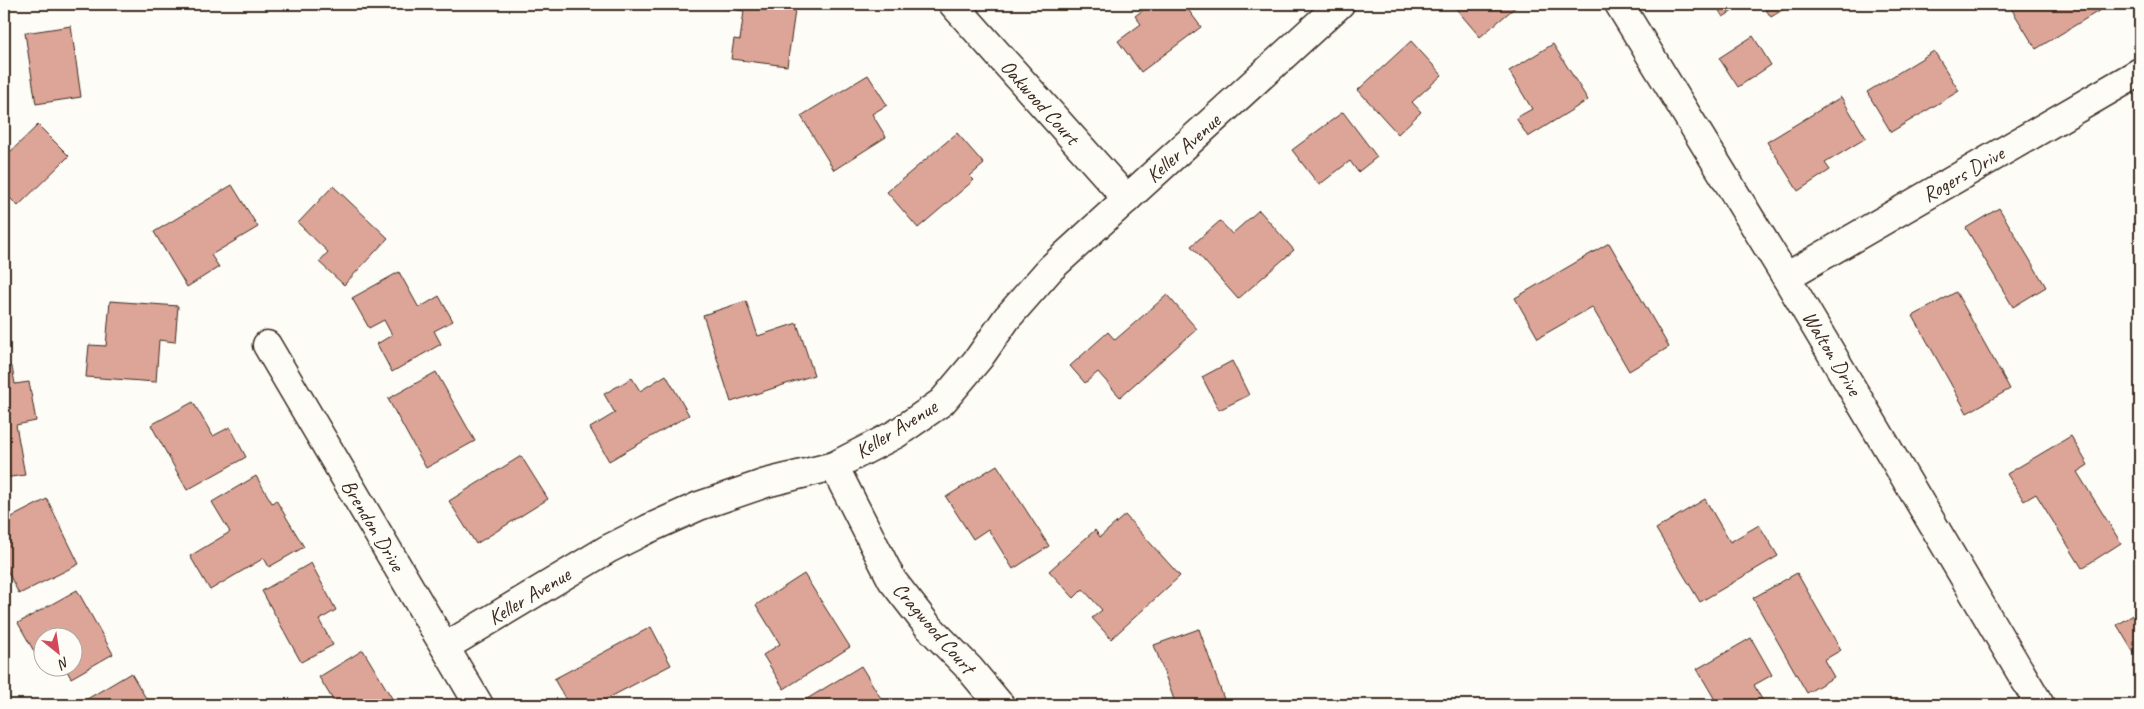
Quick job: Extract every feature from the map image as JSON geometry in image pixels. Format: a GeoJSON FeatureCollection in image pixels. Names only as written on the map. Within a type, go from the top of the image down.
{"type":"FeatureCollection","features":[{"type":"Feature","properties":{"kind":"street","name":"Oakwood Court"},"geometry":{"type":"LineString","coordinates":[[953,4],[1127,199]]}},
{"type":"Feature","properties":{"kind":"street","name":"Keller Avenue"},"geometry":{"type":"LineString","coordinates":[[445,647],[608,548],[648,528],[699,506],[766,483],[834,466],[896,434],[942,402],[979,358],[1007,318],[1050,269],[1340,4]]}},
{"type":"Feature","properties":{"kind":"street","name":"Walton Drive"},"geometry":{"type":"LineString","coordinates":[[1619,4],[1786,277],[2040,705]]}},
{"type":"Feature","properties":{"kind":"street","name":"Rogers Drive"},"geometry":{"type":"LineString","coordinates":[[1786,277],[2140,72]]}},
{"type":"Feature","properties":{"kind":"street","name":"Brendon Drive"},"geometry":{"type":"LineString","coordinates":[[267,345],[479,705]]}},
{"type":"Feature","properties":{"kind":"street","name":"Cragwood Court"},"geometry":{"type":"LineString","coordinates":[[834,466],[892,580],[926,625],[969,668],[1000,705]]}},
{"type":"Feature","properties":{"kind":"building"},"geometry":{"type":"Polygon","coordinates":[[[725,4],[796,4],[787,66],[731,59],[734,39],[740,40],[744,11],[724,8],[725,4]]]}},
{"type":"Feature","properties":{"kind":"building"},"geometry":{"type":"Polygon","coordinates":[[[1151,4],[1184,4],[1201,27],[1141,72],[1118,41],[1141,24],[1135,16],[1151,4]]]}},
{"type":"Feature","properties":{"kind":"building"},"geometry":{"type":"Polygon","coordinates":[[[1452,4],[1519,4],[1480,37],[1452,4]]]}},
{"type":"Feature","properties":{"kind":"building"},"geometry":{"type":"Polygon","coordinates":[[[1715,4],[1744,4],[1723,17],[1715,4]]]}},
{"type":"Feature","properties":{"kind":"building"},"geometry":{"type":"Polygon","coordinates":[[[1762,4],[1792,4],[1771,17],[1762,4]]]}},
{"type":"Feature","properties":{"kind":"building"},"geometry":{"type":"Polygon","coordinates":[[[2110,4],[2036,49],[2009,5],[2110,4]]]}},
{"type":"Feature","properties":{"kind":"building"},"geometry":{"type":"Polygon","coordinates":[[[71,26],[81,97],[36,104],[25,33],[71,26]]]}},
{"type":"Feature","properties":{"kind":"building"},"geometry":{"type":"Polygon","coordinates":[[[1753,36],[1771,65],[1738,87],[1719,58],[1753,36]]]}},
{"type":"Feature","properties":{"kind":"building"},"geometry":{"type":"Polygon","coordinates":[[[1411,41],[1442,75],[1412,102],[1421,112],[1398,134],[1358,90],[1411,41]]]}},
{"type":"Feature","properties":{"kind":"building"},"geometry":{"type":"Polygon","coordinates":[[[1553,44],[1588,100],[1528,137],[1516,118],[1532,109],[1509,71],[1553,44]]]}},
{"type":"Feature","properties":{"kind":"building"},"geometry":{"type":"Polygon","coordinates":[[[1934,51],[1959,91],[1891,132],[1867,92],[1934,51]]]}},
{"type":"Feature","properties":{"kind":"building"},"geometry":{"type":"Polygon","coordinates":[[[868,75],[887,105],[872,114],[886,137],[834,170],[801,116],[868,75]]]}},
{"type":"Feature","properties":{"kind":"building"},"geometry":{"type":"Polygon","coordinates":[[[1841,97],[1866,138],[1825,163],[1830,170],[1798,191],[1767,142],[1841,97]]]}},
{"type":"Feature","properties":{"kind":"building"},"geometry":{"type":"Polygon","coordinates":[[[1343,112],[1377,157],[1358,172],[1350,161],[1319,185],[1292,150],[1343,112]]]}},
{"type":"Feature","properties":{"kind":"building"},"geometry":{"type":"Polygon","coordinates":[[[38,125],[69,156],[18,206],[4,192],[4,158],[38,125]]]}},
{"type":"Feature","properties":{"kind":"building"},"geometry":{"type":"Polygon","coordinates":[[[957,133],[984,164],[970,176],[974,180],[918,228],[887,192],[957,133]]]}},
{"type":"Feature","properties":{"kind":"building"},"geometry":{"type":"Polygon","coordinates":[[[232,185],[258,227],[211,255],[219,267],[187,287],[154,232],[232,185]]]}},
{"type":"Feature","properties":{"kind":"building"},"geometry":{"type":"Polygon","coordinates":[[[333,186],[388,238],[344,285],[319,262],[328,252],[298,223],[333,186]]]}},
{"type":"Feature","properties":{"kind":"building"},"geometry":{"type":"Polygon","coordinates":[[[1999,208],[2046,287],[2013,307],[1966,228],[1999,208]]]}},
{"type":"Feature","properties":{"kind":"building"},"geometry":{"type":"Polygon","coordinates":[[[1259,210],[1294,250],[1238,299],[1191,246],[1220,221],[1232,234],[1259,210]]]}},
{"type":"Feature","properties":{"kind":"building"},"geometry":{"type":"Polygon","coordinates":[[[1609,243],[1669,347],[1629,371],[1592,307],[1538,338],[1515,298],[1609,243]]]}},
{"type":"Feature","properties":{"kind":"building"},"geometry":{"type":"Polygon","coordinates":[[[399,272],[419,308],[439,296],[453,321],[434,331],[441,344],[392,372],[377,344],[392,335],[384,320],[369,328],[352,298],[399,272]]]}},
{"type":"Feature","properties":{"kind":"building"},"geometry":{"type":"Polygon","coordinates":[[[1956,292],[2010,389],[1967,413],[1913,316],[1956,292]]]}},
{"type":"Feature","properties":{"kind":"building"},"geometry":{"type":"Polygon","coordinates":[[[1167,295],[1197,329],[1120,397],[1098,372],[1085,383],[1070,366],[1108,332],[1115,340],[1167,295]]]}},
{"type":"Feature","properties":{"kind":"building"},"geometry":{"type":"Polygon","coordinates":[[[110,301],[178,306],[175,342],[159,340],[156,382],[86,377],[89,345],[106,346],[110,301]]]}},
{"type":"Feature","properties":{"kind":"building"},"geometry":{"type":"Polygon","coordinates":[[[746,301],[758,336],[797,323],[814,375],[731,402],[703,315],[746,301]]]}},
{"type":"Feature","properties":{"kind":"building"},"geometry":{"type":"Polygon","coordinates":[[[1232,361],[1249,395],[1219,410],[1202,377],[1232,361]]]}},
{"type":"Feature","properties":{"kind":"building"},"geometry":{"type":"Polygon","coordinates":[[[12,367],[15,384],[29,382],[36,421],[16,425],[25,475],[4,478],[4,368],[12,367]]]}},
{"type":"Feature","properties":{"kind":"building"},"geometry":{"type":"Polygon","coordinates":[[[436,372],[475,441],[426,468],[388,399],[436,372]]]}},
{"type":"Feature","properties":{"kind":"building"},"geometry":{"type":"Polygon","coordinates":[[[666,375],[689,415],[609,461],[590,428],[615,413],[604,394],[632,378],[640,391],[666,375]]]}},
{"type":"Feature","properties":{"kind":"building"},"geometry":{"type":"Polygon","coordinates":[[[193,402],[213,436],[230,427],[246,457],[187,490],[151,425],[193,402]]]}},
{"type":"Feature","properties":{"kind":"building"},"geometry":{"type":"Polygon","coordinates":[[[2071,436],[2088,465],[2077,472],[2121,543],[2082,568],[2036,494],[2024,501],[2007,474],[2071,436]]]}},
{"type":"Feature","properties":{"kind":"building"},"geometry":{"type":"Polygon","coordinates":[[[521,456],[548,499],[476,544],[449,501],[521,456]]]}},
{"type":"Feature","properties":{"kind":"building"},"geometry":{"type":"Polygon","coordinates":[[[997,465],[1049,546],[1013,569],[988,529],[973,539],[946,497],[997,465]]]}},
{"type":"Feature","properties":{"kind":"building"},"geometry":{"type":"Polygon","coordinates":[[[256,476],[272,503],[276,500],[304,547],[269,567],[264,558],[210,590],[190,556],[230,532],[212,502],[256,476]]]}},
{"type":"Feature","properties":{"kind":"building"},"geometry":{"type":"Polygon","coordinates":[[[47,499],[79,564],[19,594],[4,564],[4,521],[47,499]]]}},
{"type":"Feature","properties":{"kind":"building"},"geometry":{"type":"Polygon","coordinates":[[[1705,499],[1730,542],[1759,525],[1778,556],[1700,602],[1656,529],[1705,499]]]}},
{"type":"Feature","properties":{"kind":"building"},"geometry":{"type":"Polygon","coordinates":[[[1125,515],[1180,576],[1111,639],[1092,618],[1102,610],[1083,589],[1074,598],[1049,571],[1095,530],[1100,537],[1125,515]]]}},
{"type":"Feature","properties":{"kind":"building"},"geometry":{"type":"Polygon","coordinates":[[[311,563],[336,610],[319,620],[333,645],[301,662],[262,591],[311,563]]]}},
{"type":"Feature","properties":{"kind":"building"},"geometry":{"type":"Polygon","coordinates":[[[1797,573],[1841,650],[1824,660],[1834,677],[1807,693],[1753,598],[1797,573]]]}},
{"type":"Feature","properties":{"kind":"building"},"geometry":{"type":"Polygon","coordinates":[[[804,574],[850,647],[784,689],[763,655],[780,644],[756,605],[804,574]]]}},
{"type":"Feature","properties":{"kind":"building"},"geometry":{"type":"Polygon","coordinates":[[[77,590],[113,654],[82,672],[82,626],[32,626],[32,648],[18,623],[77,590]]]}},
{"type":"Feature","properties":{"kind":"building"},"geometry":{"type":"Polygon","coordinates":[[[2140,611],[2140,663],[2117,625],[2140,611]]]}},
{"type":"Feature","properties":{"kind":"building"},"geometry":{"type":"Polygon","coordinates":[[[651,627],[671,665],[595,705],[569,705],[554,679],[651,627]]]}},
{"type":"Feature","properties":{"kind":"building"},"geometry":{"type":"Polygon","coordinates":[[[1199,629],[1226,705],[1176,705],[1154,645],[1199,629]]]}},
{"type":"Feature","properties":{"kind":"building"},"geometry":{"type":"Polygon","coordinates":[[[1751,638],[1772,675],[1754,685],[1765,705],[1714,705],[1717,703],[1697,669],[1751,638]]]}},
{"type":"Feature","properties":{"kind":"building"},"geometry":{"type":"Polygon","coordinates":[[[363,650],[396,705],[336,705],[319,677],[363,650]]]}},
{"type":"Feature","properties":{"kind":"building"},"geometry":{"type":"Polygon","coordinates":[[[861,666],[882,700],[873,705],[797,705],[861,666]]]}},
{"type":"Feature","properties":{"kind":"building"},"geometry":{"type":"Polygon","coordinates":[[[131,673],[150,705],[77,705],[131,673]]]}}]}
